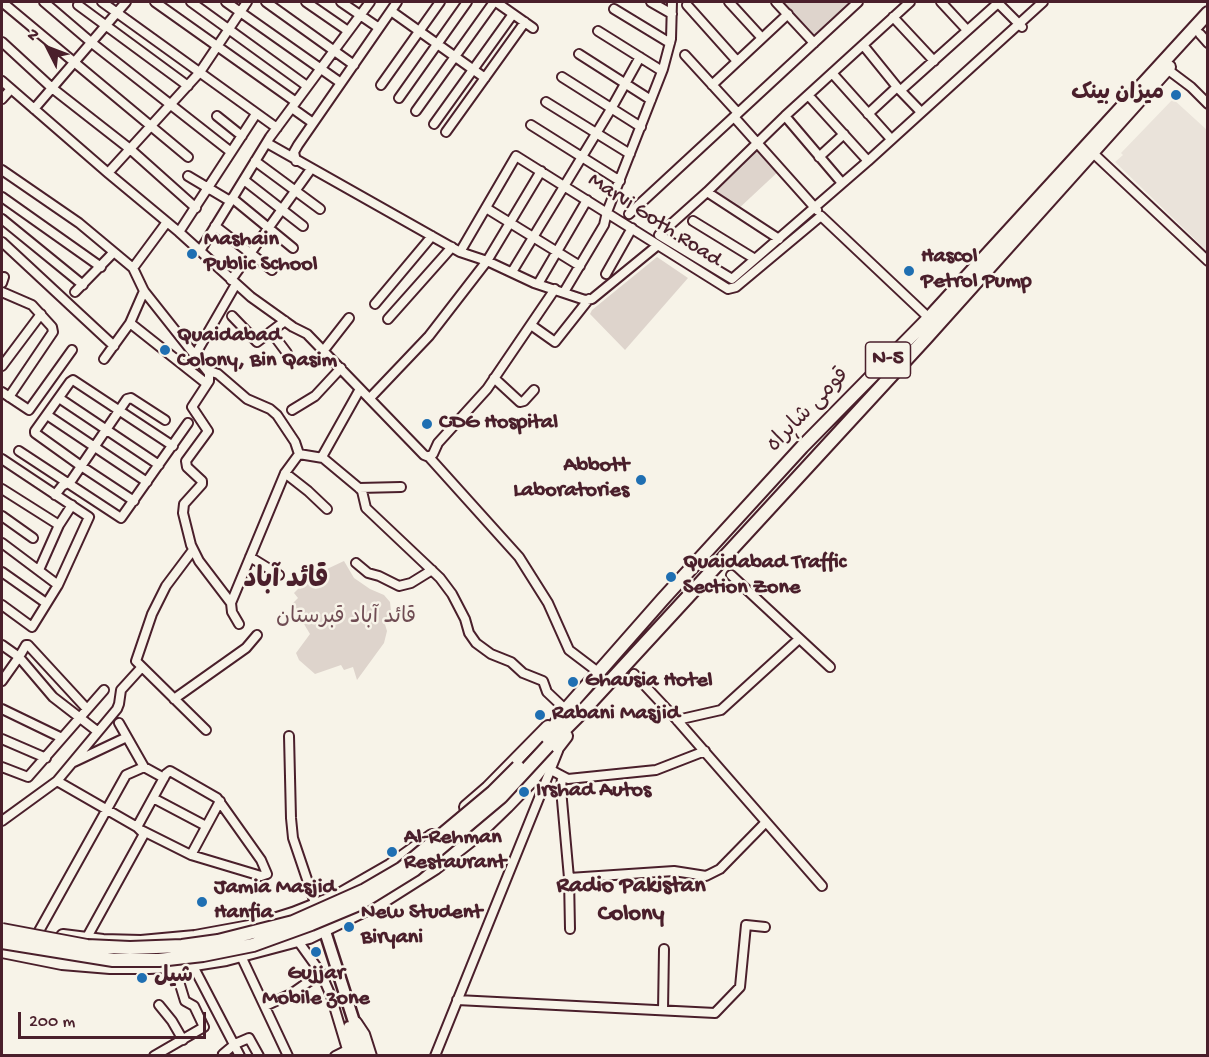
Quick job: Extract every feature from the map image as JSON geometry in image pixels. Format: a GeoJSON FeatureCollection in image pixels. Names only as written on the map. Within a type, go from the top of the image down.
{"type":"FeatureCollection","features":[{"type":"Feature","properties":{"kind":"highway","name":"قومی شاہراہ"},"geometry":{"type":"LineString","coordinates":[[552,743],[566,708],[670,591],[802,447],[929,318],[1208,13]]}},
{"type":"Feature","properties":{"kind":"highway","name":"قومی شاہراہ"},"geometry":{"type":"LineString","coordinates":[[552,743],[926,338],[1167,69],[1205,34]]}},
{"type":"Feature","properties":{"kind":"highway"},"geometry":{"type":"LineString","coordinates":[[2,924],[86,939],[141,942],[195,937],[255,926],[314,907],[367,880],[426,841],[488,788],[566,708]]}},
{"type":"Feature","properties":{"kind":"highway"},"geometry":{"type":"LineString","coordinates":[[2,951],[62,963],[91,965],[192,964],[241,956],[323,932],[383,902],[435,868],[476,836],[524,789],[552,743]]}},
{"type":"Feature","properties":{"kind":"highway","name":"N-5"},"geometry":{"type":"LineString","coordinates":[[2,930],[87,946],[130,948],[182,946],[209,942],[251,934],[293,921],[365,890],[401,869],[552,743]]}},
{"type":"Feature","properties":{"kind":"highway","name":"N-5"},"geometry":{"type":"LineString","coordinates":[[2,942],[103,959],[159,960],[203,955],[253,945],[358,904],[414,870],[501,797],[552,743]]}},
{"type":"Feature","properties":{"kind":"main road"},"geometry":{"type":"LineString","coordinates":[[314,907],[351,1014],[352,1046]]}},
{"type":"Feature","properties":{"kind":"main road"},"geometry":{"type":"LineString","coordinates":[[323,932],[352,1046],[357,1056]]}},
{"type":"Feature","properties":{"kind":"main road"},"geometry":{"type":"LineString","coordinates":[[352,1046],[365,1056]]}},
{"type":"Feature","properties":{"kind":"street"},"geometry":{"type":"LineString","coordinates":[[2,2],[188,157]]}},
{"type":"Feature","properties":{"kind":"street"},"geometry":{"type":"LineString","coordinates":[[44,2],[92,43],[231,152]]}},
{"type":"Feature","properties":{"kind":"street"},"geometry":{"type":"LineString","coordinates":[[102,2],[277,128]]}},
{"type":"Feature","properties":{"kind":"street"},"geometry":{"type":"LineString","coordinates":[[34,109],[126,2]]}},
{"type":"Feature","properties":{"kind":"street"},"geometry":{"type":"LineString","coordinates":[[154,2],[165,4],[294,105],[313,123]]}},
{"type":"Feature","properties":{"kind":"street"},"geometry":{"type":"LineString","coordinates":[[191,2],[307,86]]}},
{"type":"Feature","properties":{"kind":"street"},"geometry":{"type":"LineString","coordinates":[[226,2],[341,83]]}},
{"type":"Feature","properties":{"kind":"street"},"geometry":{"type":"LineString","coordinates":[[108,173],[200,72],[247,2]]}},
{"type":"Feature","properties":{"kind":"street"},"geometry":{"type":"LineString","coordinates":[[269,2],[354,65]]}},
{"type":"Feature","properties":{"kind":"street"},"geometry":{"type":"LineString","coordinates":[[306,2],[348,31]]}},
{"type":"Feature","properties":{"kind":"street"},"geometry":{"type":"LineString","coordinates":[[341,2],[379,28]]}},
{"type":"Feature","properties":{"kind":"street"},"geometry":{"type":"LineString","coordinates":[[200,250],[277,128],[369,2]]}},
{"type":"Feature","properties":{"kind":"street"},"geometry":{"type":"LineString","coordinates":[[296,161],[294,152],[398,2]]}},
{"type":"Feature","properties":{"kind":"street"},"geometry":{"type":"LineString","coordinates":[[381,85],[440,2]]}},
{"type":"Feature","properties":{"kind":"street"},"geometry":{"type":"LineString","coordinates":[[399,98],[467,2]]}},
{"type":"Feature","properties":{"kind":"street"},"geometry":{"type":"LineString","coordinates":[[416,111],[495,2],[533,28]]}},
{"type":"Feature","properties":{"kind":"street"},"geometry":{"type":"LineString","coordinates":[[651,2],[672,14]]}},
{"type":"Feature","properties":{"kind":"street"},"geometry":{"type":"LineString","coordinates":[[564,292],[604,225],[662,71],[670,43],[672,2]]}},
{"type":"Feature","properties":{"kind":"street"},"geometry":{"type":"LineString","coordinates":[[729,2],[762,38]]}},
{"type":"Feature","properties":{"kind":"street"},"geometry":{"type":"LineString","coordinates":[[776,2],[814,43]]}},
{"type":"Feature","properties":{"kind":"street"},"geometry":{"type":"LineString","coordinates":[[629,214],[858,2]]}},
{"type":"Feature","properties":{"kind":"street"},"geometry":{"type":"LineString","coordinates":[[910,2],[659,235],[732,279],[868,161],[1043,2]]}},
{"type":"Feature","properties":{"kind":"street"},"geometry":{"type":"LineString","coordinates":[[941,2],[967,30]]}},
{"type":"Feature","properties":{"kind":"street"},"geometry":{"type":"LineString","coordinates":[[868,114],[934,61],[997,2],[1020,25]]}},
{"type":"Feature","properties":{"kind":"street"},"geometry":{"type":"LineString","coordinates":[[78,5],[188,86]]}},
{"type":"Feature","properties":{"kind":"street"},"geometry":{"type":"LineString","coordinates":[[687,5],[737,61]]}},
{"type":"Feature","properties":{"kind":"street"},"geometry":{"type":"LineString","coordinates":[[614,9],[670,43]]}},
{"type":"Feature","properties":{"kind":"street"},"geometry":{"type":"LineString","coordinates":[[391,11],[485,78]]}},
{"type":"Feature","properties":{"kind":"street"},"geometry":{"type":"LineString","coordinates":[[434,124],[513,14]]}},
{"type":"Feature","properties":{"kind":"street"},"geometry":{"type":"LineString","coordinates":[[712,85],[788,14]]}},
{"type":"Feature","properties":{"kind":"street"},"geometry":{"type":"LineString","coordinates":[[893,17],[934,61]]}},
{"type":"Feature","properties":{"kind":"street"},"geometry":{"type":"LineString","coordinates":[[446,132],[525,22]]}},
{"type":"Feature","properties":{"kind":"street"},"geometry":{"type":"LineString","coordinates":[[598,31],[662,71]]}},
{"type":"Feature","properties":{"kind":"street"},"geometry":{"type":"LineString","coordinates":[[2,42],[52,88],[130,149],[196,208]]}},
{"type":"Feature","properties":{"kind":"street"},"geometry":{"type":"LineString","coordinates":[[863,45],[921,112]]}},
{"type":"Feature","properties":{"kind":"street"},"geometry":{"type":"LineString","coordinates":[[579,54],[651,100]]}},
{"type":"Feature","properties":{"kind":"street"},"geometry":{"type":"LineString","coordinates":[[685,55],[821,216],[929,318]]}},
{"type":"Feature","properties":{"kind":"street"},"geometry":{"type":"LineString","coordinates":[[512,272],[640,57]]}},
{"type":"Feature","properties":{"kind":"street"},"geometry":{"type":"LineString","coordinates":[[1167,69],[1191,87],[1208,104]]}},
{"type":"Feature","properties":{"kind":"street"},"geometry":{"type":"LineString","coordinates":[[832,73],[891,139]]}},
{"type":"Feature","properties":{"kind":"street"},"geometry":{"type":"LineString","coordinates":[[562,77],[641,127]]}},
{"type":"Feature","properties":{"kind":"street"},"geometry":{"type":"LineString","coordinates":[[2,81],[200,250],[234,282],[285,321],[307,334],[324,350],[424,455],[429,457],[519,557],[548,603],[569,650],[598,672]]}},
{"type":"Feature","properties":{"kind":"street"},"geometry":{"type":"LineString","coordinates":[[2,99],[11,89]]}},
{"type":"Feature","properties":{"kind":"street"},"geometry":{"type":"LineString","coordinates":[[808,95],[868,161]]}},
{"type":"Feature","properties":{"kind":"street"},"geometry":{"type":"LineString","coordinates":[[546,102],[630,154]]}},
{"type":"Feature","properties":{"kind":"street"},"geometry":{"type":"LineString","coordinates":[[179,232],[256,114]]}},
{"type":"Feature","properties":{"kind":"street"},"geometry":{"type":"LineString","coordinates":[[217,116],[242,136]]}},
{"type":"Feature","properties":{"kind":"street"},"geometry":{"type":"LineString","coordinates":[[785,116],[842,183]]}},
{"type":"Feature","properties":{"kind":"street"},"geometry":{"type":"LineString","coordinates":[[531,125],[620,181]]}},
{"type":"Feature","properties":{"kind":"street"},"geometry":{"type":"LineString","coordinates":[[819,157],[844,135]]}},
{"type":"Feature","properties":{"kind":"street"},"geometry":{"type":"LineString","coordinates":[[267,143],[460,252],[487,261],[538,284],[585,300],[589,299]]}},
{"type":"Feature","properties":{"kind":"street"},"geometry":{"type":"LineString","coordinates":[[1093,153],[1208,261]]}},
{"type":"Feature","properties":{"kind":"street","name":"Marvi Goth Road"},"geometry":{"type":"LineString","coordinates":[[486,208],[516,156],[723,288],[732,289],[821,216]]}},
{"type":"Feature","properties":{"kind":"street"},"geometry":{"type":"LineString","coordinates":[[255,161],[320,209]]}},
{"type":"Feature","properties":{"kind":"street"},"geometry":{"type":"LineString","coordinates":[[195,355],[250,253],[311,169]]}},
{"type":"Feature","properties":{"kind":"street"},"geometry":{"type":"LineString","coordinates":[[2,170],[79,224],[133,268],[144,291],[207,370],[210,377],[192,408],[208,431],[186,461],[187,467],[202,481],[202,484],[184,504],[183,513],[193,550],[231,603]]}},
{"type":"Feature","properties":{"kind":"street"},"geometry":{"type":"LineString","coordinates":[[370,398],[429,336],[487,261],[541,171]]}},
{"type":"Feature","properties":{"kind":"street"},"geometry":{"type":"LineString","coordinates":[[188,176],[231,200],[293,248]]}},
{"type":"Feature","properties":{"kind":"street"},"geometry":{"type":"LineString","coordinates":[[244,180],[303,226]]}},
{"type":"Feature","properties":{"kind":"street"},"geometry":{"type":"LineString","coordinates":[[706,192],[779,239]]}},
{"type":"Feature","properties":{"kind":"street"},"geometry":{"type":"LineString","coordinates":[[2,197],[101,267]]}},
{"type":"Feature","properties":{"kind":"street"},"geometry":{"type":"LineString","coordinates":[[538,284],[587,200]]}},
{"type":"Feature","properties":{"kind":"street"},"geometry":{"type":"LineString","coordinates":[[460,252],[486,208],[580,266]]}},
{"type":"Feature","properties":{"kind":"street"},"geometry":{"type":"LineString","coordinates":[[2,219],[83,285]]}},
{"type":"Feature","properties":{"kind":"street"},"geometry":{"type":"LineString","coordinates":[[693,221],[755,260]]}},
{"type":"Feature","properties":{"kind":"street"},"geometry":{"type":"LineString","coordinates":[[133,268],[167,222]]}},
{"type":"Feature","properties":{"kind":"street"},"geometry":{"type":"LineString","coordinates":[[215,226],[272,270]]}},
{"type":"Feature","properties":{"kind":"street"},"geometry":{"type":"LineString","coordinates":[[606,274],[632,228]]}},
{"type":"Feature","properties":{"kind":"street"},"geometry":{"type":"LineString","coordinates":[[375,304],[432,236]]}},
{"type":"Feature","properties":{"kind":"street"},"geometry":{"type":"LineString","coordinates":[[2,242],[114,346]]}},
{"type":"Feature","properties":{"kind":"street"},"geometry":{"type":"LineString","coordinates":[[531,325],[555,342],[589,299],[658,245]]}},
{"type":"Feature","properties":{"kind":"street"},"geometry":{"type":"LineString","coordinates":[[388,319],[452,247]]}},
{"type":"Feature","properties":{"kind":"street"},"geometry":{"type":"LineString","coordinates":[[75,292],[113,252]]}},
{"type":"Feature","properties":{"kind":"street"},"geometry":{"type":"LineString","coordinates":[[429,457],[438,443],[487,389],[555,289]]}},
{"type":"Feature","properties":{"kind":"street"},"geometry":{"type":"LineString","coordinates":[[104,359],[130,323],[144,291]]}},
{"type":"Feature","properties":{"kind":"street"},"geometry":{"type":"LineString","coordinates":[[2,292],[32,305],[52,327],[52,336],[9,397]]}},
{"type":"Feature","properties":{"kind":"street"},"geometry":{"type":"LineString","coordinates":[[2,366],[41,314]]}},
{"type":"Feature","properties":{"kind":"street"},"geometry":{"type":"LineString","coordinates":[[232,316],[256,342],[272,333],[285,321]]}},
{"type":"Feature","properties":{"kind":"street"},"geometry":{"type":"LineString","coordinates":[[324,350],[349,318]]}},
{"type":"Feature","properties":{"kind":"street"},"geometry":{"type":"LineString","coordinates":[[130,323],[207,384]]}},
{"type":"Feature","properties":{"kind":"street"},"geometry":{"type":"LineString","coordinates":[[272,333],[287,353]]}},
{"type":"Feature","properties":{"kind":"street"},"geometry":{"type":"LineString","coordinates":[[2,392],[27,409],[31,408],[72,350]]}},
{"type":"Feature","properties":{"kind":"street"},"geometry":{"type":"LineString","coordinates":[[292,410],[315,396],[341,368]]}},
{"type":"Feature","properties":{"kind":"street"},"geometry":{"type":"LineString","coordinates":[[207,370],[218,374],[247,399],[270,408],[295,441],[299,454]]}},
{"type":"Feature","properties":{"kind":"street"},"geometry":{"type":"LineString","coordinates":[[494,378],[520,402],[524,401],[534,390]]}},
{"type":"Feature","properties":{"kind":"street"},"geometry":{"type":"LineString","coordinates":[[134,501],[34,433],[70,382],[74,380],[173,446]]}},
{"type":"Feature","properties":{"kind":"street"},"geometry":{"type":"LineString","coordinates":[[323,458],[322,454],[360,388]]}},
{"type":"Feature","properties":{"kind":"street"},"geometry":{"type":"LineString","coordinates":[[59,398],[159,465]]}},
{"type":"Feature","properties":{"kind":"street"},"geometry":{"type":"LineString","coordinates":[[55,495],[81,466],[126,399],[131,398],[165,420]]}},
{"type":"Feature","properties":{"kind":"street"},"geometry":{"type":"LineString","coordinates":[[47,415],[147,482]]}},
{"type":"Feature","properties":{"kind":"street"},"geometry":{"type":"LineString","coordinates":[[19,451],[120,518],[123,517],[188,423]]}},
{"type":"Feature","properties":{"kind":"street"},"geometry":{"type":"LineString","coordinates":[[299,454],[323,458],[359,488],[362,491],[366,508],[432,570],[452,594],[465,619],[469,633],[476,643],[491,654],[511,662],[527,675],[543,681],[547,692],[566,708]]}},
{"type":"Feature","properties":{"kind":"street"},"geometry":{"type":"LineString","coordinates":[[239,624],[232,612],[231,603],[285,473],[299,454]]}},
{"type":"Feature","properties":{"kind":"street"},"geometry":{"type":"LineString","coordinates":[[2,459],[89,517],[58,585],[32,627],[2,605]]}},
{"type":"Feature","properties":{"kind":"street"},"geometry":{"type":"LineString","coordinates":[[285,473],[308,490],[327,509]]}},
{"type":"Feature","properties":{"kind":"street"},"geometry":{"type":"LineString","coordinates":[[359,488],[400,487]]}},
{"type":"Feature","properties":{"kind":"street"},"geometry":{"type":"LineString","coordinates":[[2,489],[59,525]]}},
{"type":"Feature","properties":{"kind":"street"},"geometry":{"type":"LineString","coordinates":[[39,570],[59,525],[72,505]]}},
{"type":"Feature","properties":{"kind":"street"},"geometry":{"type":"LineString","coordinates":[[2,516],[33,538]]}},
{"type":"Feature","properties":{"kind":"street"},"geometry":{"type":"LineString","coordinates":[[2,543],[58,585]]}},
{"type":"Feature","properties":{"kind":"street"},"geometry":{"type":"LineString","coordinates":[[193,550],[166,586],[152,615],[136,655],[136,661],[206,730]]}},
{"type":"Feature","properties":{"kind":"street"},"geometry":{"type":"LineString","coordinates":[[250,557],[279,575]]}},
{"type":"Feature","properties":{"kind":"street"},"geometry":{"type":"LineString","coordinates":[[356,563],[368,573],[399,586],[411,583],[432,570]]}},
{"type":"Feature","properties":{"kind":"street"},"geometry":{"type":"LineString","coordinates":[[2,573],[46,603]]}},
{"type":"Feature","properties":{"kind":"street"},"geometry":{"type":"LineString","coordinates":[[732,575],[830,667]]}},
{"type":"Feature","properties":{"kind":"street"},"geometry":{"type":"LineString","coordinates":[[174,699],[246,648],[257,635]]}},
{"type":"Feature","properties":{"kind":"street"},"geometry":{"type":"LineString","coordinates":[[678,720],[721,710],[799,639]]}},
{"type":"Feature","properties":{"kind":"street"},"geometry":{"type":"LineString","coordinates":[[2,645],[18,657],[53,697],[97,731]]}},
{"type":"Feature","properties":{"kind":"street"},"geometry":{"type":"LineString","coordinates":[[2,681],[28,645],[87,709]]}},
{"type":"Feature","properties":{"kind":"street"},"geometry":{"type":"LineString","coordinates":[[2,821],[57,781],[119,706],[121,690],[141,668]]}},
{"type":"Feature","properties":{"kind":"street"},"geometry":{"type":"LineString","coordinates":[[634,674],[678,720],[822,886]]}},
{"type":"Feature","properties":{"kind":"street"},"geometry":{"type":"LineString","coordinates":[[2,767],[27,778],[105,690]]}},
{"type":"Feature","properties":{"kind":"street"},"geometry":{"type":"LineString","coordinates":[[2,709],[62,738]]}},
{"type":"Feature","properties":{"kind":"street"},"geometry":{"type":"LineString","coordinates":[[119,723],[144,767],[164,778]]}},
{"type":"Feature","properties":{"kind":"street"},"geometry":{"type":"LineString","coordinates":[[289,736],[293,838],[314,907]]}},
{"type":"Feature","properties":{"kind":"street"},"geometry":{"type":"LineString","coordinates":[[72,763],[127,737]]}},
{"type":"Feature","properties":{"kind":"street"},"geometry":{"type":"LineString","coordinates":[[2,740],[46,758]]}},
{"type":"Feature","properties":{"kind":"street"},"geometry":{"type":"LineString","coordinates":[[435,1056],[551,770],[552,743]]}},
{"type":"Feature","properties":{"kind":"street"},"geometry":{"type":"LineString","coordinates":[[551,770],[568,779],[656,770],[705,751]]}},
{"type":"Feature","properties":{"kind":"street"},"geometry":{"type":"LineString","coordinates":[[39,932],[126,776],[144,767]]}},
{"type":"Feature","properties":{"kind":"street"},"geometry":{"type":"LineString","coordinates":[[57,781],[140,829],[191,855],[261,876],[267,874],[261,860],[220,801],[170,771],[167,772],[140,829],[143,837],[86,939]]}},
{"type":"Feature","properties":{"kind":"street"},"geometry":{"type":"LineString","coordinates":[[562,777],[570,928]]}},
{"type":"Feature","properties":{"kind":"street"},"geometry":{"type":"LineString","coordinates":[[153,798],[206,826]]}},
{"type":"Feature","properties":{"kind":"street"},"geometry":{"type":"LineString","coordinates":[[191,855],[220,801]]}},
{"type":"Feature","properties":{"kind":"street"},"geometry":{"type":"LineString","coordinates":[[569,878],[674,871],[706,876],[720,869],[766,822]]}},
{"type":"Feature","properties":{"kind":"street"},"geometry":{"type":"LineString","coordinates":[[457,1000],[715,1013],[740,987],[746,925],[765,927]]}},
{"type":"Feature","properties":{"kind":"street"},"geometry":{"type":"LineString","coordinates":[[298,941],[321,973],[352,1046],[335,1056]]}},
{"type":"Feature","properties":{"kind":"street"},"geometry":{"type":"LineString","coordinates":[[663,1010],[664,949]]}},
{"type":"Feature","properties":{"kind":"street"},"geometry":{"type":"LineString","coordinates":[[241,956],[288,1056]]}},
{"type":"Feature","properties":{"kind":"street"},"geometry":{"type":"LineString","coordinates":[[192,964],[240,1056]]}},
{"type":"Feature","properties":{"kind":"street"},"geometry":{"type":"LineString","coordinates":[[154,1056],[204,1027],[194,1005],[185,1001],[174,965]]}},
{"type":"Feature","properties":{"kind":"street"},"geometry":{"type":"LineString","coordinates":[[265,1006],[291,994],[321,973]]}},
{"type":"Feature","properties":{"kind":"street"},"geometry":{"type":"LineString","coordinates":[[159,1005],[183,1040]]}},
{"type":"Feature","properties":{"kind":"street"},"geometry":{"type":"LineString","coordinates":[[351,1014],[365,1034],[372,1056]]}},
{"type":"Feature","properties":{"kind":"street"},"geometry":{"type":"LineString","coordinates":[[224,1056],[223,1054],[235,1044],[249,1038],[259,1056]]}},
{"type":"Feature","properties":{"kind":"shaded area"},"geometry":{"type":"Polygon","coordinates":[[[1173,99],[1207,130],[1207,251],[1115,162],[1173,99]]]}},
{"type":"Feature","properties":{"kind":"green space"},"geometry":{"type":"Polygon","coordinates":[[[776,2],[858,2],[814,43],[776,2]]]}},
{"type":"Feature","properties":{"kind":"green space"},"geometry":{"type":"Polygon","coordinates":[[[757,142],[781,169],[736,211],[707,192],[757,142]]]}},
{"type":"Feature","properties":{"kind":"green space"},"geometry":{"type":"Polygon","coordinates":[[[657,257],[688,278],[625,350],[590,314],[657,257]]]}},
{"type":"Feature","properties":{"kind":"green space","name":"قائد آباد قبرستان"},"geometry":{"type":"Polygon","coordinates":[[[344,561],[354,578],[384,595],[390,602],[391,611],[384,621],[387,631],[384,643],[357,680],[353,667],[344,670],[341,665],[315,674],[299,660],[296,653],[310,634],[292,604],[298,598],[294,593],[310,577],[344,561]]]}},
{"type":"Feature","properties":{"kind":"place","name":"میزان بینک"},"geometry":{"type":"Point","coordinates":[1176,95]}},
{"type":"Feature","properties":{"kind":"place","name":"Mashain Public School"},"geometry":{"type":"Point","coordinates":[192,254]}},
{"type":"Feature","properties":{"kind":"place","name":"Hascol Petrol Pump"},"geometry":{"type":"Point","coordinates":[909,271]}},
{"type":"Feature","properties":{"kind":"place","name":"Quaidabad Colony, Bin Qasim"},"geometry":{"type":"Point","coordinates":[165,350]}},
{"type":"Feature","properties":{"kind":"place","name":"CDG Hospital"},"geometry":{"type":"Point","coordinates":[427,424]}},
{"type":"Feature","properties":{"kind":"place","name":"Abbott Laboratories"},"geometry":{"type":"Point","coordinates":[641,480]}},
{"type":"Feature","properties":{"kind":"place","name":"Quaidabad Traffic Section Zone"},"geometry":{"type":"Point","coordinates":[671,577]}},
{"type":"Feature","properties":{"kind":"place","name":"Ghausia Hotel"},"geometry":{"type":"Point","coordinates":[573,682]}},
{"type":"Feature","properties":{"kind":"place","name":"Rabani Masjid"},"geometry":{"type":"Point","coordinates":[540,715]}},
{"type":"Feature","properties":{"kind":"place","name":"Irshad Autos"},"geometry":{"type":"Point","coordinates":[524,792]}},
{"type":"Feature","properties":{"kind":"place","name":"Al-Rehman Restaurant"},"geometry":{"type":"Point","coordinates":[392,852]}},
{"type":"Feature","properties":{"kind":"place","name":"Jamia Masjid Hanfia"},"geometry":{"type":"Point","coordinates":[202,902]}},
{"type":"Feature","properties":{"kind":"place","name":"New Student Biryani"},"geometry":{"type":"Point","coordinates":[349,927]}},
{"type":"Feature","properties":{"kind":"place","name":"Gujjar Mobile zone"},"geometry":{"type":"Point","coordinates":[316,952]}},
{"type":"Feature","properties":{"kind":"place","name":"شیل"},"geometry":{"type":"Point","coordinates":[142,978]}},
{"type":"Feature","properties":{"kind":"district","name":"قائد آباد"},"geometry":{"type":"Point","coordinates":[286,582]}},
{"type":"Feature","properties":{"kind":"district","name":"Radio Pakistan Colony"},"geometry":{"type":"Point","coordinates":[631,901]}}]}
